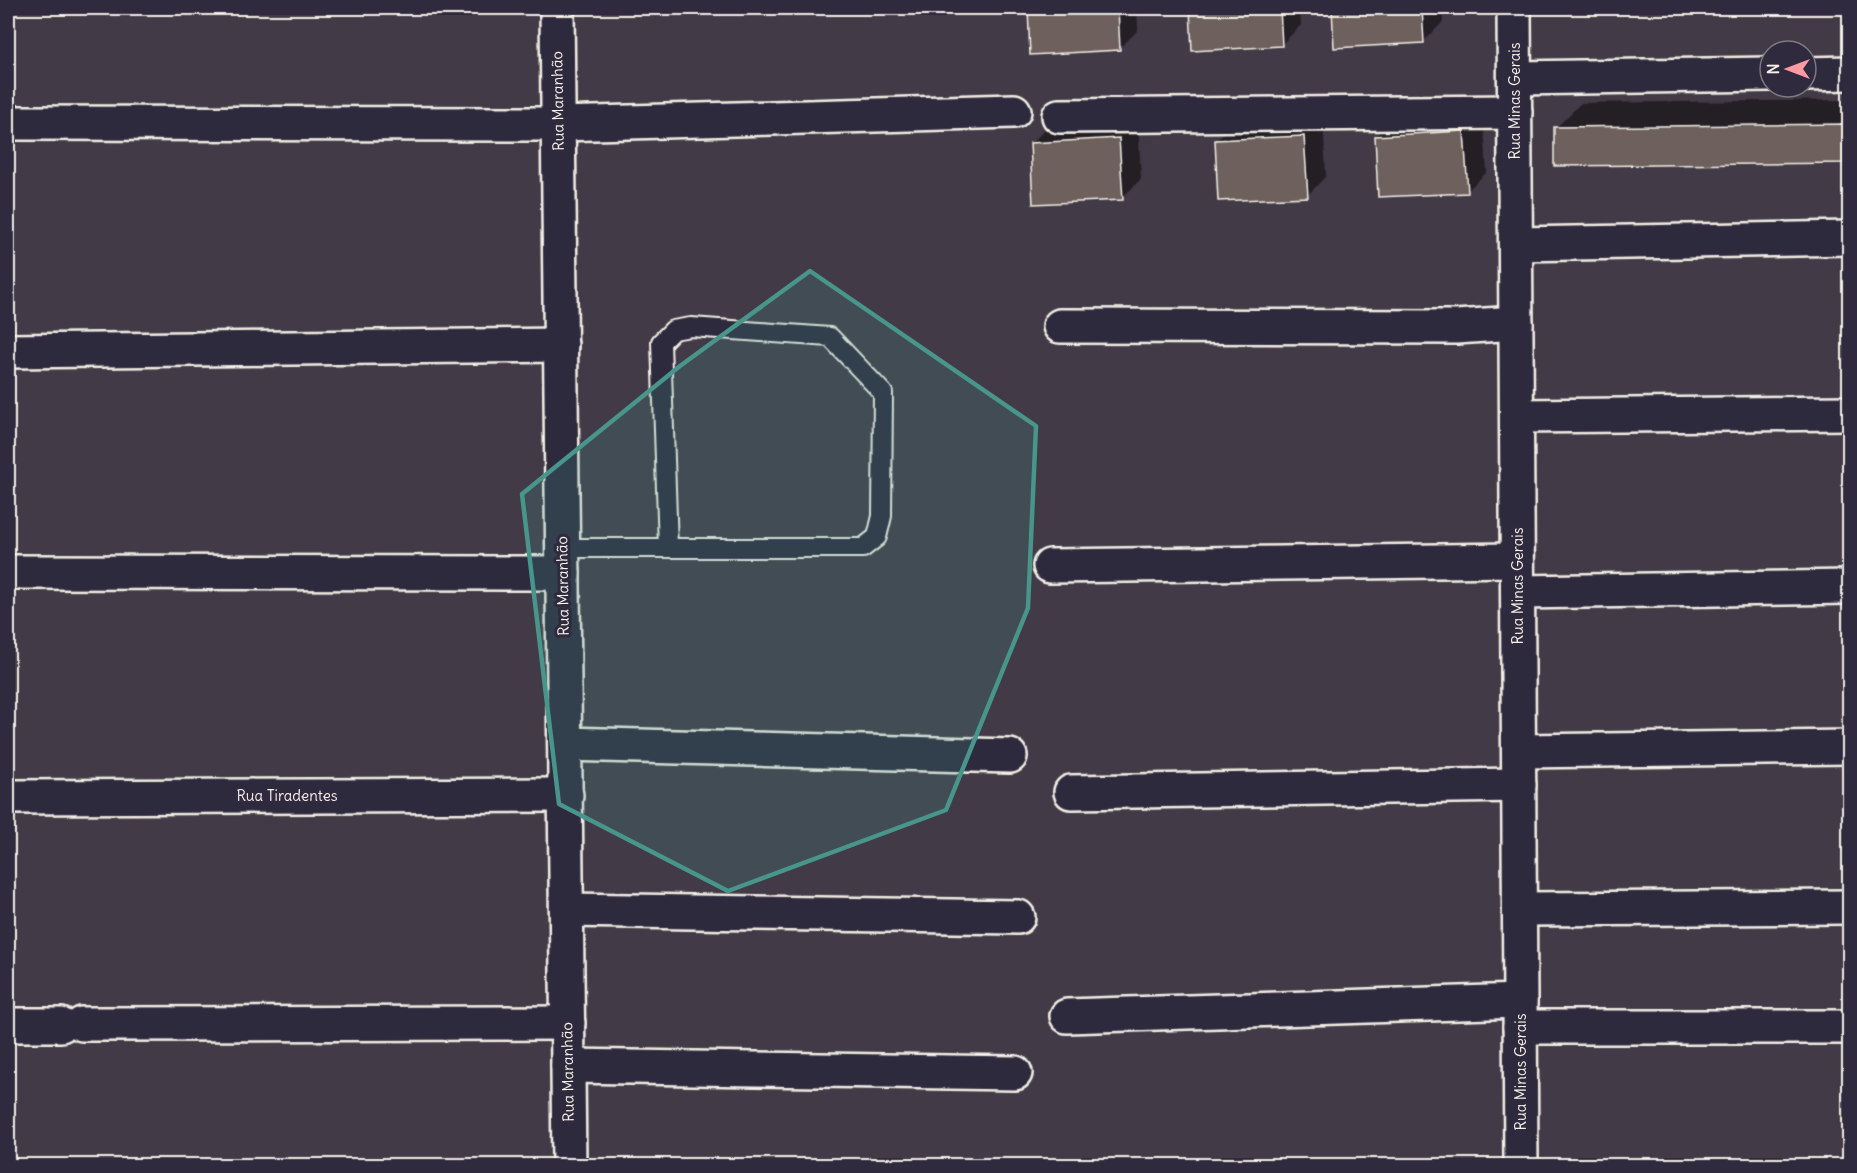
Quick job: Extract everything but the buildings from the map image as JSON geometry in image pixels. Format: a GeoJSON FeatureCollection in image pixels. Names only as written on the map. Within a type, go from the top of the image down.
{"type":"FeatureCollection","features":[{"type":"Feature","properties":{"kind":"street","name":"Rua Maranhão"},"geometry":{"type":"LineString","coordinates":[[557,8],[569,1166]]}},
{"type":"Feature","properties":{"kind":"street","name":"Rua Minas Gerais"},"geometry":{"type":"LineString","coordinates":[[1514,8],[1521,1166]]}},
{"type":"Feature","properties":{"kind":"street"},"geometry":{"type":"LineString","coordinates":[[1818,74],[1850,73]]}},
{"type":"Feature","properties":{"kind":"street"},"geometry":{"type":"LineString","coordinates":[[1515,78],[1758,74]]}},
{"type":"Feature","properties":{"kind":"street"},"geometry":{"type":"LineString","coordinates":[[8,123],[559,123],[1014,111]]}},
{"type":"Feature","properties":{"kind":"street"},"geometry":{"type":"LineString","coordinates":[[1059,116],[1515,112]]}},
{"type":"Feature","properties":{"kind":"street"},"geometry":{"type":"LineString","coordinates":[[1516,244],[1850,238]]}},
{"type":"Feature","properties":{"kind":"street"},"geometry":{"type":"LineString","coordinates":[[1060,326],[1456,327],[1516,323]]}},
{"type":"Feature","properties":{"kind":"street"},"geometry":{"type":"LineString","coordinates":[[8,351],[561,345]]}},
{"type":"Feature","properties":{"kind":"street"},"geometry":{"type":"LineString","coordinates":[[1517,416],[1850,413]]}},
{"type":"Feature","properties":{"kind":"street"},"geometry":{"type":"LineString","coordinates":[[1050,566],[1517,560]]}},
{"type":"Feature","properties":{"kind":"street"},"geometry":{"type":"LineString","coordinates":[[8,572],[563,561]]}},
{"type":"Feature","properties":{"kind":"street"},"geometry":{"type":"LineString","coordinates":[[1518,592],[1850,587]]}},
{"type":"Feature","properties":{"kind":"street"},"geometry":{"type":"LineString","coordinates":[[565,744],[1010,756]]}},
{"type":"Feature","properties":{"kind":"street"},"geometry":{"type":"LineString","coordinates":[[1519,752],[1850,747]]}},
{"type":"Feature","properties":{"kind":"street"},"geometry":{"type":"LineString","coordinates":[[1071,792],[1519,784]]}},
{"type":"Feature","properties":{"kind":"street","name":"Rua Tiradentes"},"geometry":{"type":"LineString","coordinates":[[8,797],[566,795]]}},
{"type":"Feature","properties":{"kind":"street"},"geometry":{"type":"LineString","coordinates":[[1520,909],[1850,907]]}},
{"type":"Feature","properties":{"kind":"street"},"geometry":{"type":"LineString","coordinates":[[567,910],[1018,917]]}},
{"type":"Feature","properties":{"kind":"street"},"geometry":{"type":"LineString","coordinates":[[1067,1016],[1520,1014],[1850,1027]]}},
{"type":"Feature","properties":{"kind":"street"},"geometry":{"type":"LineString","coordinates":[[8,1025],[568,1023]]}},
{"type":"Feature","properties":{"kind":"street"},"geometry":{"type":"LineString","coordinates":[[568,1066],[1015,1073]]}},
{"type":"Feature","properties":{"kind":"lane"},"geometry":{"type":"LineString","coordinates":[[563,561],[668,547],[863,548],[876,537],[882,516],[883,393],[830,337],[691,327],[674,330],[661,342],[668,547]]}},
{"type":"Feature","properties":{"kind":"highlighted area"},"geometry":{"type":"Polygon","coordinates":[[[810,271],[1036,426],[1028,608],[946,810],[728,891],[559,804],[522,494],[680,366],[810,271]]]}}]}
